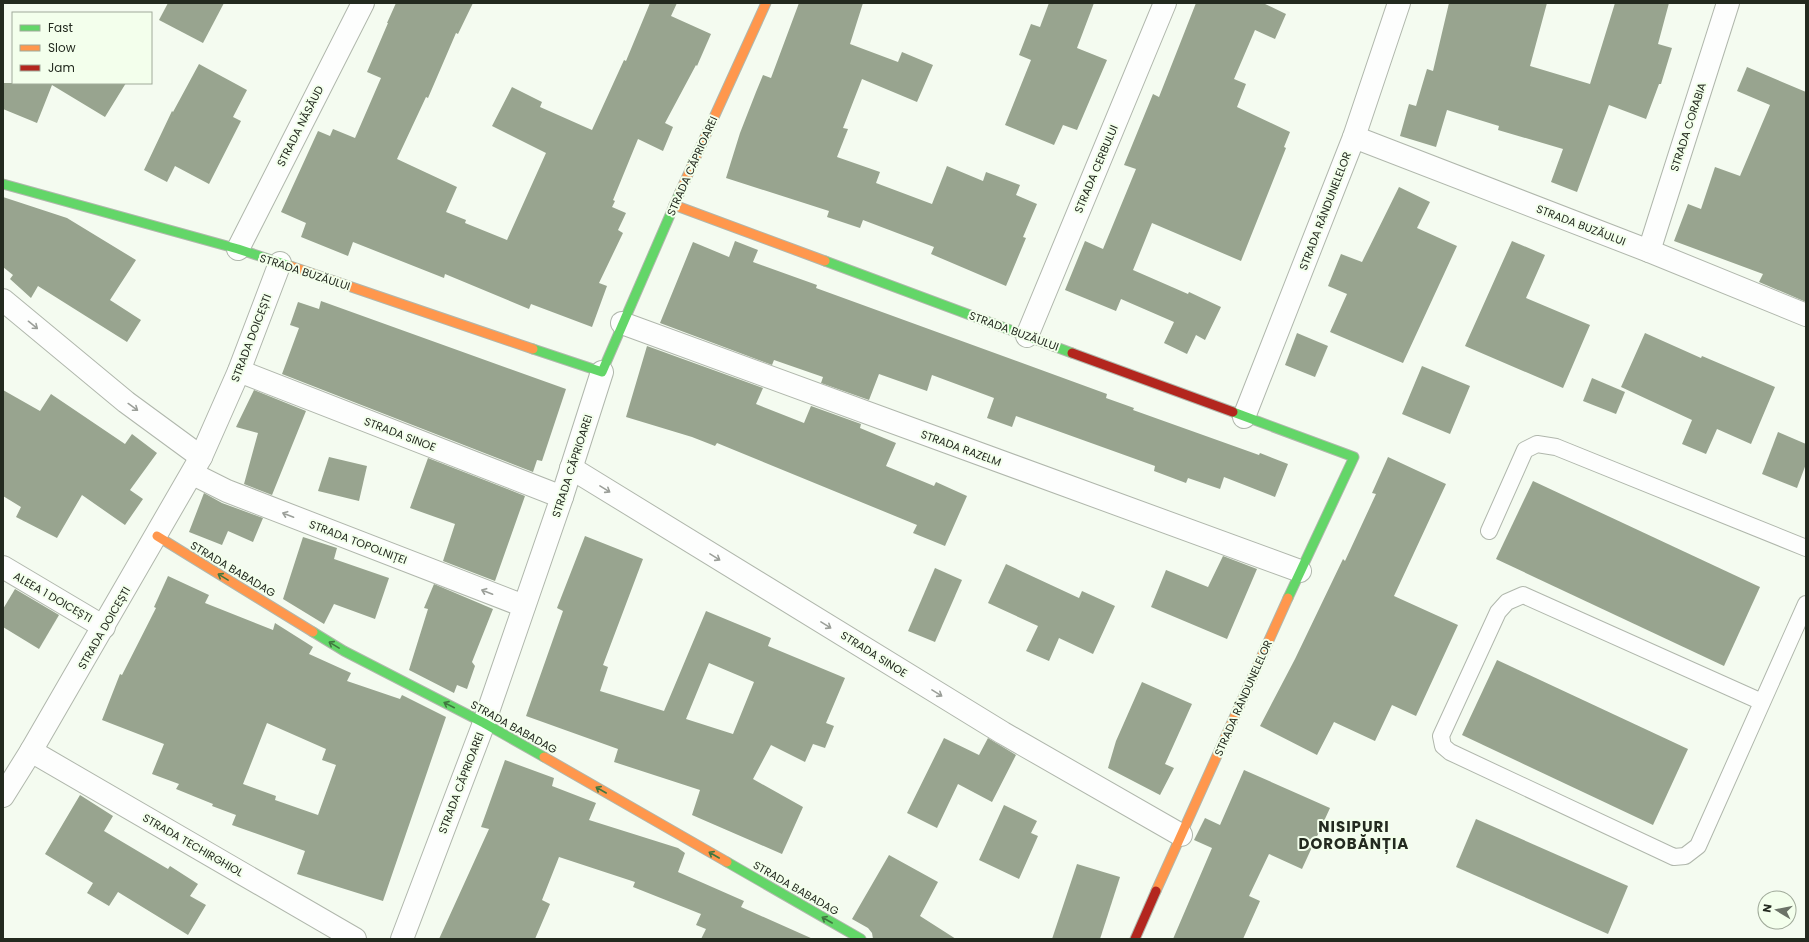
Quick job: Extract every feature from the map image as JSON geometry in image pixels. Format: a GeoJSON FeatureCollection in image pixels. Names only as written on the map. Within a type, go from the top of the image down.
{"type":"FeatureCollection","features":[{"type":"Feature","properties":{"kind":"street","name":"STRADA NĂSĂUD"},"geometry":{"type":"LineString","coordinates":[[238,249],[363,3]]}},
{"type":"Feature","properties":{"kind":"street","name":"STRADA CĂPRIOAREI"},"geometry":{"type":"LineString","coordinates":[[402,939],[484,723],[562,497],[602,372],[674,204],[766,3]]}},
{"type":"Feature","properties":{"kind":"street","name":"STRADA CERBULUI"},"geometry":{"type":"LineString","coordinates":[[1027,336],[1165,3]]}},
{"type":"Feature","properties":{"kind":"street","name":"STRADA RÂNDUNELELOR"},"geometry":{"type":"LineString","coordinates":[[1244,417],[1354,138],[1399,3]]}},
{"type":"Feature","properties":{"kind":"street","name":"STRADA CORABIA"},"geometry":{"type":"LineString","coordinates":[[1649,251],[1728,3]]}},
{"type":"Feature","properties":{"kind":"street","name":"STRADA BUZĂULUI"},"geometry":{"type":"LineString","coordinates":[[1354,138],[1649,251],[1806,315]]}},
{"type":"Feature","properties":{"kind":"street","name":"STRADA BUZĂULUI"},"geometry":{"type":"LineString","coordinates":[[3,184],[238,249],[602,372]]}},
{"type":"Feature","properties":{"kind":"street","name":"STRADA BUZĂULUI"},"geometry":{"type":"LineString","coordinates":[[674,204],[1354,458]]}},
{"type":"Feature","properties":{"kind":"street","name":"STRADA DOICEȘTI"},"geometry":{"type":"LineString","coordinates":[[3,796],[104,627],[197,465],[239,371],[280,263]]}},
{"type":"Feature","properties":{"kind":"street"},"geometry":{"type":"LineString","coordinates":[[3,300],[126,402],[197,465]]}},
{"type":"Feature","properties":{"kind":"street","name":"STRADA RAZELM"},"geometry":{"type":"LineString","coordinates":[[622,323],[1300,571]]}},
{"type":"Feature","properties":{"kind":"street","name":"STRADA SINOE"},"geometry":{"type":"LineString","coordinates":[[239,371],[562,497]]}},
{"type":"Feature","properties":{"kind":"street","name":"STRADA RÂNDUNELELOR"},"geometry":{"type":"LineString","coordinates":[[1135,939],[1300,571],[1354,458]]}},
{"type":"Feature","properties":{"kind":"street","name":"STRADA TOPOLNIȚEI"},"geometry":{"type":"LineString","coordinates":[[197,465],[226,491],[524,606]]}},
{"type":"Feature","properties":{"kind":"street","name":"STRADA SINOE"},"geometry":{"type":"LineString","coordinates":[[571,468],[1003,733],[1181,835]]}},
{"type":"Feature","properties":{"kind":"street","name":"STRADA BABADAG"},"geometry":{"type":"LineString","coordinates":[[157,536],[344,651],[484,723],[860,939]]}},
{"type":"Feature","properties":{"kind":"street","name":"ALEEA 1 DOICEȘTI"},"geometry":{"type":"LineString","coordinates":[[3,567],[104,627]]}},
{"type":"Feature","properties":{"kind":"street","name":"STRADA TECHIRGHIOL"},"geometry":{"type":"LineString","coordinates":[[31,751],[355,939]]}},
{"type":"Feature","properties":{"kind":"lane"},"geometry":{"type":"LineString","coordinates":[[1489,531],[1526,450],[1537,444],[1556,447],[1806,548]]}},
{"type":"Feature","properties":{"kind":"lane"},"geometry":{"type":"LineString","coordinates":[[1762,702],[1523,596],[1508,602],[1498,612],[1441,736],[1443,746],[1450,752],[1674,857],[1685,856],[1698,846],[1806,604]]}},
{"type":"Feature","properties":{"kind":"building"},"geometry":{"type":"Polygon","coordinates":[[[168,3],[224,3],[203,43],[159,20],[168,3]]]}},
{"type":"Feature","properties":{"kind":"building"},"geometry":{"type":"Polygon","coordinates":[[[396,3],[473,3],[458,34],[456,33],[428,98],[426,97],[397,159],[457,187],[446,212],[466,220],[465,223],[507,240],[546,153],[492,126],[512,87],[542,102],[540,107],[592,130],[624,60],[626,61],[650,3],[677,3],[671,16],[711,34],[697,66],[696,65],[665,123],[673,127],[663,151],[638,139],[613,200],[615,201],[612,207],[626,213],[618,230],[623,233],[599,283],[607,286],[592,327],[531,304],[529,309],[445,274],[444,278],[353,242],[348,256],[301,237],[306,223],[281,212],[318,131],[330,136],[333,129],[355,138],[381,78],[367,72],[396,3]]]}},
{"type":"Feature","properties":{"kind":"building"},"geometry":{"type":"Polygon","coordinates":[[[799,3],[863,3],[850,44],[898,62],[902,52],[933,65],[917,102],[862,79],[843,128],[848,129],[837,157],[880,172],[876,183],[932,204],[947,166],[983,181],[986,172],[1020,185],[1016,195],[1037,204],[1023,237],[1026,238],[1006,286],[931,254],[934,247],[863,220],[860,228],[827,217],[829,211],[726,178],[740,133],[763,75],[771,78],[799,3]]]}},
{"type":"Feature","properties":{"kind":"building"},"geometry":{"type":"Polygon","coordinates":[[[1049,3],[1094,3],[1077,48],[1107,60],[1077,130],[1063,125],[1054,145],[1005,125],[1031,60],[1019,55],[1031,24],[1040,27],[1049,3]]]}},
{"type":"Feature","properties":{"kind":"building"},"geometry":{"type":"Polygon","coordinates":[[[1196,3],[1263,3],[1286,14],[1275,39],[1255,30],[1234,79],[1246,84],[1237,107],[1290,132],[1284,147],[1286,148],[1241,261],[1152,223],[1133,270],[1188,294],[1189,292],[1221,307],[1205,340],[1196,335],[1187,354],[1164,343],[1174,322],[1121,299],[1116,311],[1065,290],[1085,241],[1103,249],[1136,169],[1124,165],[1153,94],[1159,97],[1196,3]]]}},
{"type":"Feature","properties":{"kind":"building"},"geometry":{"type":"Polygon","coordinates":[[[1449,3],[1547,3],[1530,66],[1590,84],[1615,3],[1669,3],[1658,44],[1672,48],[1661,84],[1659,84],[1646,119],[1609,105],[1577,192],[1551,182],[1563,149],[1498,130],[1499,126],[1447,110],[1436,147],[1400,136],[1409,104],[1416,106],[1427,69],[1433,71],[1449,3]]]}},
{"type":"Feature","properties":{"kind":"building"},"geometry":{"type":"Polygon","coordinates":[[[199,64],[247,90],[233,117],[241,121],[209,184],[175,166],[167,182],[144,170],[172,111],[173,112],[199,64]]]}},
{"type":"Feature","properties":{"kind":"building"},"geometry":{"type":"Polygon","coordinates":[[[1747,67],[1806,92],[1806,302],[1759,282],[1763,274],[1674,241],[1688,204],[1701,209],[1715,167],[1740,176],[1770,105],[1737,91],[1747,67]]]}},
{"type":"Feature","properties":{"kind":"building"},"geometry":{"type":"Polygon","coordinates":[[[3,83],[125,84],[105,117],[52,85],[37,123],[3,109],[3,83]]]}},
{"type":"Feature","properties":{"kind":"building"},"geometry":{"type":"Polygon","coordinates":[[[1399,187],[1430,202],[1417,228],[1457,246],[1403,363],[1330,332],[1347,294],[1328,286],[1341,254],[1362,262],[1399,187]]]}},
{"type":"Feature","properties":{"kind":"building"},"geometry":{"type":"Polygon","coordinates":[[[3,197],[67,218],[136,260],[110,300],[141,320],[127,342],[38,286],[31,298],[10,279],[13,275],[3,267],[3,197]]]}},
{"type":"Feature","properties":{"kind":"building"},"geometry":{"type":"Polygon","coordinates":[[[735,241],[758,250],[753,262],[817,285],[816,288],[1107,394],[1106,398],[1134,408],[1133,410],[1288,464],[1275,497],[1224,477],[1220,489],[1188,478],[1186,483],[1154,471],[1155,466],[1016,416],[1012,427],[987,418],[994,398],[932,375],[927,391],[879,374],[869,400],[821,383],[823,377],[774,360],[772,365],[660,323],[693,242],[729,257],[735,241]]]}},
{"type":"Feature","properties":{"kind":"building"},"geometry":{"type":"Polygon","coordinates":[[[1512,241],[1545,255],[1526,298],[1590,325],[1563,388],[1465,346],[1512,241]]]}},
{"type":"Feature","properties":{"kind":"building"},"geometry":{"type":"Polygon","coordinates":[[[321,301],[566,389],[542,461],[537,460],[533,472],[282,374],[299,328],[290,325],[298,302],[319,309],[321,301]]]}},
{"type":"Feature","properties":{"kind":"building"},"geometry":{"type":"Polygon","coordinates":[[[1297,333],[1328,346],[1315,377],[1285,365],[1297,333]]]}},
{"type":"Feature","properties":{"kind":"building"},"geometry":{"type":"Polygon","coordinates":[[[1645,333],[1701,358],[1702,356],[1775,387],[1751,444],[1717,429],[1706,454],[1682,444],[1692,420],[1621,387],[1645,333]]]}},
{"type":"Feature","properties":{"kind":"building"},"geometry":{"type":"Polygon","coordinates":[[[647,346],[763,388],[756,404],[804,423],[811,406],[861,424],[860,428],[896,443],[886,466],[934,486],[936,482],[967,496],[945,546],[913,533],[917,525],[717,443],[715,446],[692,437],[626,417],[647,346]]]}},
{"type":"Feature","properties":{"kind":"building"},"geometry":{"type":"Polygon","coordinates":[[[1422,366],[1470,386],[1450,434],[1402,414],[1422,366]]]}},
{"type":"Feature","properties":{"kind":"building"},"geometry":{"type":"Polygon","coordinates":[[[1592,378],[1625,392],[1616,414],[1583,401],[1592,378]]]}},
{"type":"Feature","properties":{"kind":"building"},"geometry":{"type":"Polygon","coordinates":[[[3,390],[40,411],[51,394],[125,444],[132,434],[157,453],[130,490],[143,499],[125,525],[82,495],[57,538],[16,517],[21,507],[3,496],[3,390]]]}},
{"type":"Feature","properties":{"kind":"building"},"geometry":{"type":"Polygon","coordinates":[[[254,390],[306,411],[272,495],[244,484],[258,433],[236,427],[254,390]]]}},
{"type":"Feature","properties":{"kind":"building"},"geometry":{"type":"Polygon","coordinates":[[[1778,432],[1806,444],[1806,464],[1797,488],[1762,474],[1778,432]]]}},
{"type":"Feature","properties":{"kind":"building"},"geometry":{"type":"Polygon","coordinates":[[[329,457],[367,466],[359,501],[318,491],[329,457]]]}},
{"type":"Feature","properties":{"kind":"building"},"geometry":{"type":"Polygon","coordinates":[[[1388,457],[1446,484],[1394,596],[1458,625],[1416,716],[1392,705],[1375,741],[1334,722],[1317,755],[1260,726],[1295,659],[1343,559],[1345,561],[1376,494],[1372,493],[1388,457]]]}},
{"type":"Feature","properties":{"kind":"building"},"geometry":{"type":"Polygon","coordinates":[[[428,458],[525,496],[495,581],[443,561],[455,524],[410,508],[428,458]]]}},
{"type":"Feature","properties":{"kind":"building"},"geometry":{"type":"Polygon","coordinates":[[[1533,481],[1760,587],[1724,666],[1496,559],[1533,481]]]}},
{"type":"Feature","properties":{"kind":"building"},"geometry":{"type":"Polygon","coordinates":[[[204,493],[222,503],[263,518],[253,542],[228,531],[222,545],[189,532],[204,493]]]}},
{"type":"Feature","properties":{"kind":"building"},"geometry":{"type":"Polygon","coordinates":[[[585,536],[643,559],[603,665],[608,667],[600,691],[664,711],[706,611],[771,638],[768,646],[845,678],[826,723],[834,726],[825,748],[813,744],[805,762],[771,745],[753,779],[803,807],[782,854],[692,815],[700,790],[614,762],[618,749],[526,716],[563,611],[557,608],[585,536]],[[709,663],[686,719],[733,734],[754,682],[709,663]]]}},
{"type":"Feature","properties":{"kind":"building"},"geometry":{"type":"Polygon","coordinates":[[[303,537],[337,548],[334,559],[389,578],[375,619],[334,604],[324,624],[283,599],[303,537]]]}},
{"type":"Feature","properties":{"kind":"building"},"geometry":{"type":"Polygon","coordinates":[[[1223,556],[1257,569],[1227,639],[1151,607],[1166,570],[1208,587],[1223,556]]]}},
{"type":"Feature","properties":{"kind":"building"},"geometry":{"type":"Polygon","coordinates":[[[1006,564],[1079,598],[1082,591],[1115,606],[1093,654],[1059,638],[1049,661],[1026,651],[1038,626],[988,603],[1006,564]]]}},
{"type":"Feature","properties":{"kind":"building"},"geometry":{"type":"Polygon","coordinates":[[[935,568],[962,580],[935,642],[908,631],[935,568]]]}},
{"type":"Feature","properties":{"kind":"building"},"geometry":{"type":"Polygon","coordinates":[[[168,576],[209,595],[205,603],[273,630],[275,623],[313,647],[309,654],[351,673],[347,681],[400,699],[402,695],[446,717],[383,901],[297,874],[305,851],[232,825],[236,815],[212,806],[213,804],[176,789],[179,784],[152,774],[164,744],[102,720],[120,674],[122,675],[156,608],[154,607],[168,576]],[[267,723],[243,784],[276,796],[275,800],[318,815],[336,765],[322,760],[326,749],[267,723]]]}},
{"type":"Feature","properties":{"kind":"building"},"geometry":{"type":"Polygon","coordinates":[[[434,584],[493,609],[472,662],[475,666],[467,689],[457,685],[454,693],[409,670],[428,609],[424,608],[434,584]]]}},
{"type":"Feature","properties":{"kind":"building"},"geometry":{"type":"Polygon","coordinates":[[[15,589],[59,615],[39,649],[3,627],[3,609],[15,589]]]}},
{"type":"Feature","properties":{"kind":"building"},"geometry":{"type":"Polygon","coordinates":[[[1497,660],[1688,749],[1653,825],[1462,735],[1497,660]]]}},
{"type":"Feature","properties":{"kind":"building"},"geometry":{"type":"Polygon","coordinates":[[[1142,682],[1192,704],[1165,764],[1174,768],[1160,795],[1108,768],[1116,741],[1142,682]]]}},
{"type":"Feature","properties":{"kind":"building"},"geometry":{"type":"Polygon","coordinates":[[[944,738],[979,755],[988,738],[1016,755],[992,802],[958,784],[937,828],[907,813],[944,738]]]}},
{"type":"Feature","properties":{"kind":"building"},"geometry":{"type":"Polygon","coordinates":[[[505,760],[554,778],[552,786],[596,803],[589,820],[678,848],[685,853],[678,872],[744,901],[741,907],[813,939],[701,939],[706,929],[696,925],[701,914],[633,887],[635,882],[559,857],[542,900],[550,904],[535,939],[439,939],[489,829],[481,827],[505,760]]]}},
{"type":"Feature","properties":{"kind":"building"},"geometry":{"type":"Polygon","coordinates":[[[1244,770],[1330,808],[1302,869],[1269,854],[1249,896],[1260,901],[1243,939],[1173,939],[1212,848],[1194,840],[1205,818],[1220,825],[1244,770]]]}},
{"type":"Feature","properties":{"kind":"building"},"geometry":{"type":"Polygon","coordinates":[[[80,795],[113,816],[104,831],[168,869],[170,866],[198,884],[190,896],[206,905],[188,935],[118,892],[109,906],[87,893],[93,883],[45,854],[80,795]]]}},
{"type":"Feature","properties":{"kind":"building"},"geometry":{"type":"Polygon","coordinates":[[[1004,805],[1037,821],[1031,833],[1038,836],[1019,879],[979,860],[1004,805]]]}},
{"type":"Feature","properties":{"kind":"building"},"geometry":{"type":"Polygon","coordinates":[[[1476,819],[1628,886],[1608,934],[1456,867],[1476,819]]]}},
{"type":"Feature","properties":{"kind":"building"},"geometry":{"type":"Polygon","coordinates":[[[889,855],[938,882],[920,916],[956,939],[873,939],[872,933],[868,928],[852,919],[889,855]]]}},
{"type":"Feature","properties":{"kind":"building"},"geometry":{"type":"Polygon","coordinates":[[[1077,864],[1120,877],[1100,939],[1052,939],[1077,864]]]}},
{"type":"Feature","properties":{"kind":"traffic: fast"},"geometry":{"type":"LineString","coordinates":[[3,184],[238,249],[290,266]]}},
{"type":"Feature","properties":{"kind":"traffic: fast"},"geometry":{"type":"LineString","coordinates":[[533,349],[602,372],[680,192]]}},
{"type":"Feature","properties":{"kind":"traffic: fast"},"geometry":{"type":"LineString","coordinates":[[825,261],[1072,353]]}},
{"type":"Feature","properties":{"kind":"traffic: fast"},"geometry":{"type":"LineString","coordinates":[[1233,412],[1354,457],[1288,598]]}},
{"type":"Feature","properties":{"kind":"traffic: fast"},"geometry":{"type":"LineString","coordinates":[[313,632],[344,651],[484,723],[544,757]]}},
{"type":"Feature","properties":{"kind":"traffic: fast"},"geometry":{"type":"LineString","coordinates":[[727,862],[861,939]]}},
{"type":"Feature","properties":{"kind":"traffic: slow"},"geometry":{"type":"LineString","coordinates":[[680,192],[766,3]]}},
{"type":"Feature","properties":{"kind":"traffic: slow"},"geometry":{"type":"LineString","coordinates":[[674,205],[825,261]]}},
{"type":"Feature","properties":{"kind":"traffic: slow"},"geometry":{"type":"LineString","coordinates":[[290,266],[533,349]]}},
{"type":"Feature","properties":{"kind":"traffic: slow"},"geometry":{"type":"LineString","coordinates":[[157,536],[313,632]]}},
{"type":"Feature","properties":{"kind":"traffic: slow"},"geometry":{"type":"LineString","coordinates":[[1156,891],[1288,598]]}},
{"type":"Feature","properties":{"kind":"traffic: slow"},"geometry":{"type":"LineString","coordinates":[[544,757],[727,862]]}},
{"type":"Feature","properties":{"kind":"traffic: jam"},"geometry":{"type":"LineString","coordinates":[[1072,353],[1233,412]]}},
{"type":"Feature","properties":{"kind":"traffic: jam"},"geometry":{"type":"LineString","coordinates":[[1135,939],[1156,891]]}},
{"type":"Feature","properties":{"kind":"district","name":"NISIPURI DOROBĂNȚIA"},"geometry":{"type":"Point","coordinates":[1354,836]}}]}
